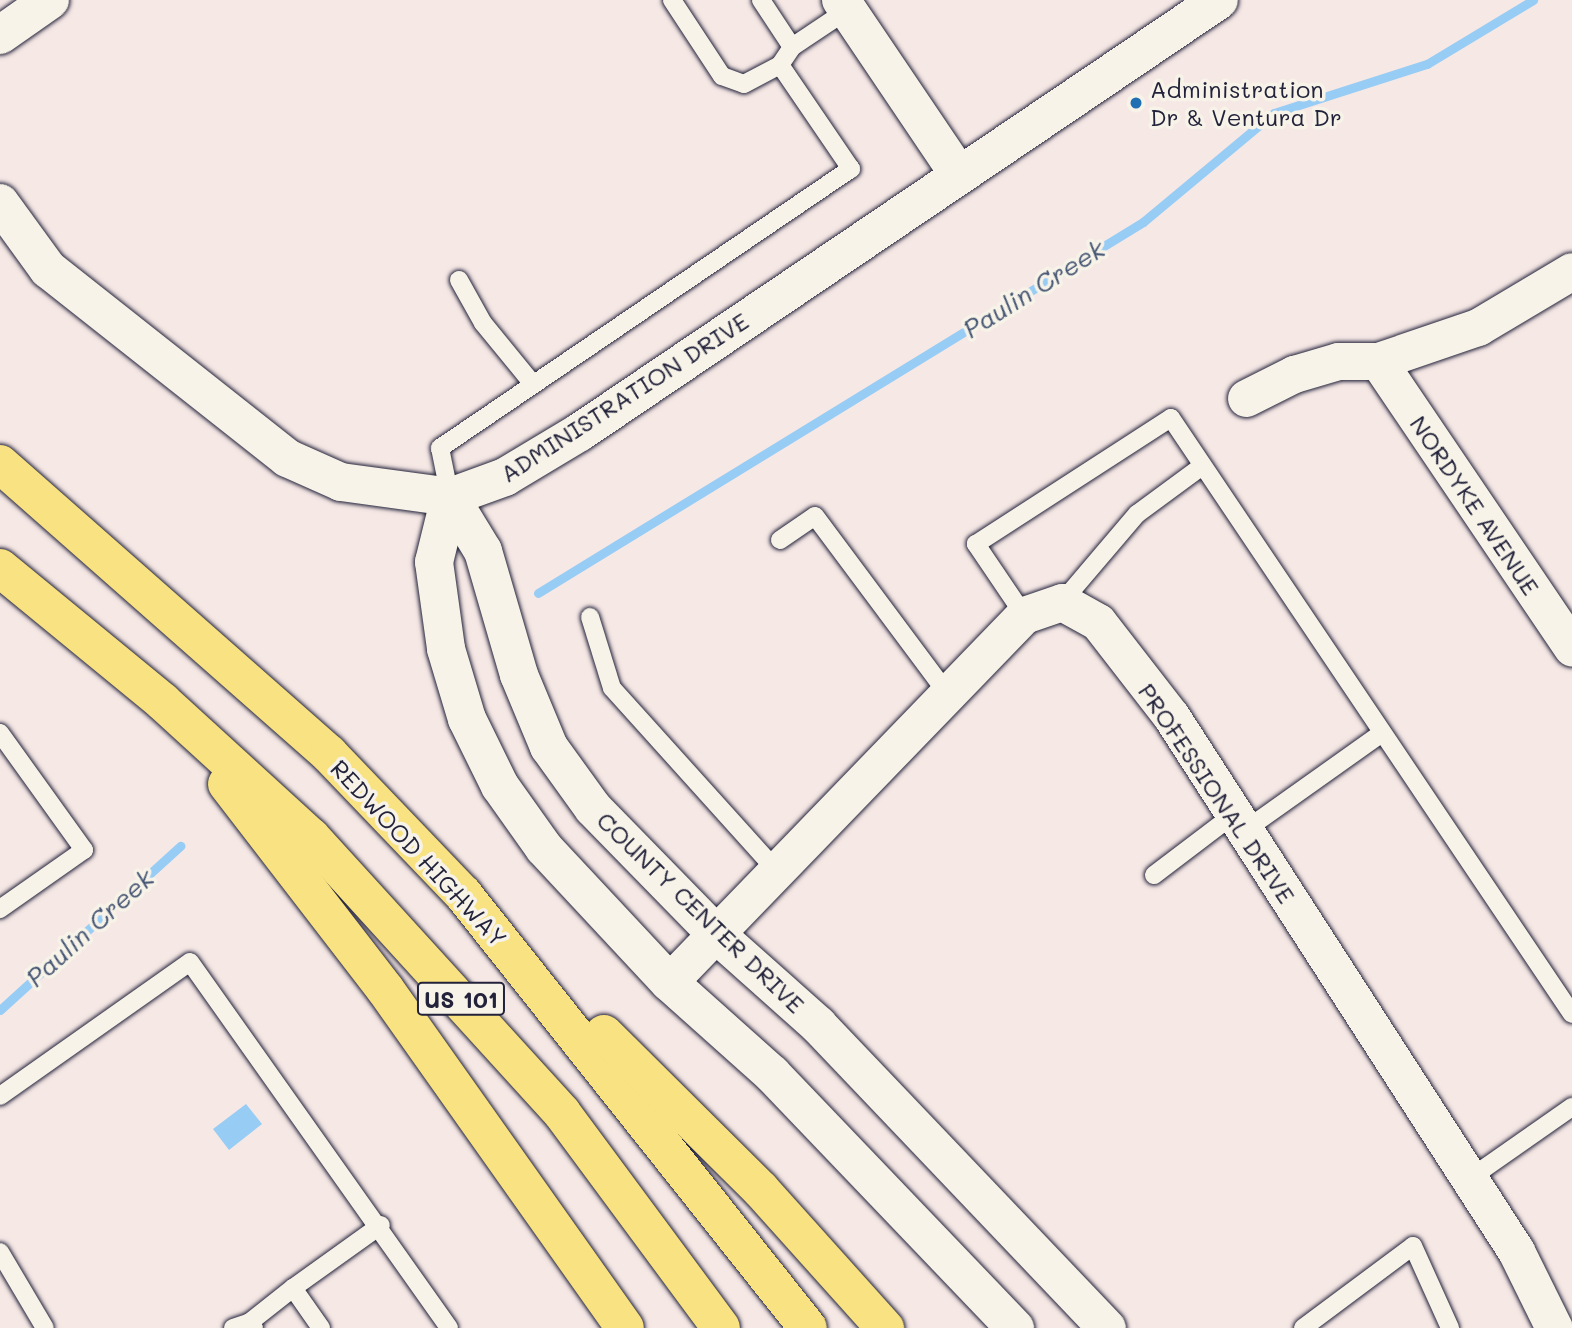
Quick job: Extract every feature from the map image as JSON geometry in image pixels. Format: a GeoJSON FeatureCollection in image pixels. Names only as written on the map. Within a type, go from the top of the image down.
{"type":"FeatureCollection","features":[{"type":"Feature","properties":{"kind":"highway","name":"REDWOOD HIGHWAY"},"geometry":{"type":"LineString","coordinates":[[0,464],[329,754],[463,894],[808,1328]]}},
{"type":"Feature","properties":{"kind":"highway","name":"US 101"},"geometry":{"type":"LineString","coordinates":[[0,568],[163,702],[311,837],[425,958],[562,1112],[721,1328]]}},
{"type":"Feature","properties":{"kind":"highway"},"geometry":{"type":"LineString","coordinates":[[163,702],[385,989],[625,1328]]}},
{"type":"Feature","properties":{"kind":"highway"},"geometry":{"type":"LineString","coordinates":[[463,894],[761,1191],[885,1328]]}},
{"type":"Feature","properties":{"kind":"street"},"geometry":{"type":"LineString","coordinates":[[0,35],[50,0]]}},
{"type":"Feature","properties":{"kind":"street","name":"ADMINISTRATION DRIVE"},"geometry":{"type":"LineString","coordinates":[[0,203],[67,286],[287,458],[341,482],[450,497],[506,477],[570,438],[1219,0]]}},
{"type":"Feature","properties":{"kind":"street"},"geometry":{"type":"LineString","coordinates":[[851,3],[959,175]]}},
{"type":"Feature","properties":{"kind":"street"},"geometry":{"type":"LineString","coordinates":[[1246,398],[1338,361],[1378,361],[1478,327],[1572,271]]}},
{"type":"Feature","properties":{"kind":"street","name":"NORDYKE AVENUE"},"geometry":{"type":"LineString","coordinates":[[1378,361],[1572,648]]}},
{"type":"Feature","properties":{"kind":"street"},"geometry":{"type":"LineString","coordinates":[[450,497],[434,562],[446,649],[467,719],[500,786],[544,848],[669,982],[772,1074],[1015,1328]]}},
{"type":"Feature","properties":{"kind":"street","name":"COUNTY CENTER DRIVE"},"geometry":{"type":"LineString","coordinates":[[450,497],[483,551],[519,676],[550,747],[593,808],[716,934],[818,1026],[1107,1328]]}},
{"type":"Feature","properties":{"kind":"street"},"geometry":{"type":"LineString","coordinates":[[669,982],[774,868],[1024,615],[1062,602]]}},
{"type":"Feature","properties":{"kind":"street","name":"PROFESSIONAL DRIVE"},"geometry":{"type":"LineString","coordinates":[[1062,602],[1098,622],[1171,716],[1516,1251],[1554,1328]]}},
{"type":"Feature","properties":{"kind":"lane"},"geometry":{"type":"LineString","coordinates":[[672,0],[722,76],[744,84],[780,65],[792,47],[851,3]]}},
{"type":"Feature","properties":{"kind":"lane"},"geometry":{"type":"LineString","coordinates":[[761,0],[792,47]]}},
{"type":"Feature","properties":{"kind":"lane"},"geometry":{"type":"LineString","coordinates":[[450,497],[440,448],[851,169],[780,65]]}},
{"type":"Feature","properties":{"kind":"lane"},"geometry":{"type":"LineString","coordinates":[[459,281],[483,323],[533,384]]}},
{"type":"Feature","properties":{"kind":"lane"},"geometry":{"type":"LineString","coordinates":[[1024,615],[976,544],[1171,418],[1572,1014]]}},
{"type":"Feature","properties":{"kind":"lane"},"geometry":{"type":"LineString","coordinates":[[1062,602],[1137,514],[1202,466]]}},
{"type":"Feature","properties":{"kind":"lane"},"geometry":{"type":"LineString","coordinates":[[780,540],[815,516],[946,692]]}},
{"type":"Feature","properties":{"kind":"lane"},"geometry":{"type":"LineString","coordinates":[[590,617],[612,688],[774,868]]}},
{"type":"Feature","properties":{"kind":"lane"},"geometry":{"type":"LineString","coordinates":[[0,733],[84,850],[0,909]]}},
{"type":"Feature","properties":{"kind":"lane"},"geometry":{"type":"LineString","coordinates":[[1154,875],[1382,733]]}},
{"type":"Feature","properties":{"kind":"lane"},"geometry":{"type":"LineString","coordinates":[[0,1096],[190,962],[381,1225],[449,1328]]}},
{"type":"Feature","properties":{"kind":"lane"},"geometry":{"type":"LineString","coordinates":[[1469,1179],[1572,1107]]}},
{"type":"Feature","properties":{"kind":"lane"},"geometry":{"type":"LineString","coordinates":[[246,1326],[293,1288],[381,1225]]}},
{"type":"Feature","properties":{"kind":"lane"},"geometry":{"type":"LineString","coordinates":[[1303,1328],[1413,1246],[1450,1328]]}},
{"type":"Feature","properties":{"kind":"lane"},"geometry":{"type":"LineString","coordinates":[[0,1252],[45,1328]]}},
{"type":"Feature","properties":{"kind":"lane"},"geometry":{"type":"LineString","coordinates":[[293,1288],[321,1328]]}},
{"type":"Feature","properties":{"kind":"water"},"geometry":{"type":"Polygon","coordinates":[[[246,1104],[262,1124],[229,1150],[213,1129],[246,1104]]]}},
{"type":"Feature","properties":{"kind":"waterway","name":"Paulin Creek"},"geometry":{"type":"LineString","coordinates":[[538,593],[1143,222],[1274,113],[1427,64],[1533,0]]}},
{"type":"Feature","properties":{"kind":"waterway","name":"Paulin Creek"},"geometry":{"type":"LineString","coordinates":[[0,1010],[180,846]]}},
{"type":"Feature","properties":{"kind":"place","name":"Administration Dr & Ventura Dr"},"geometry":{"type":"Point","coordinates":[1136,103]}}]}
